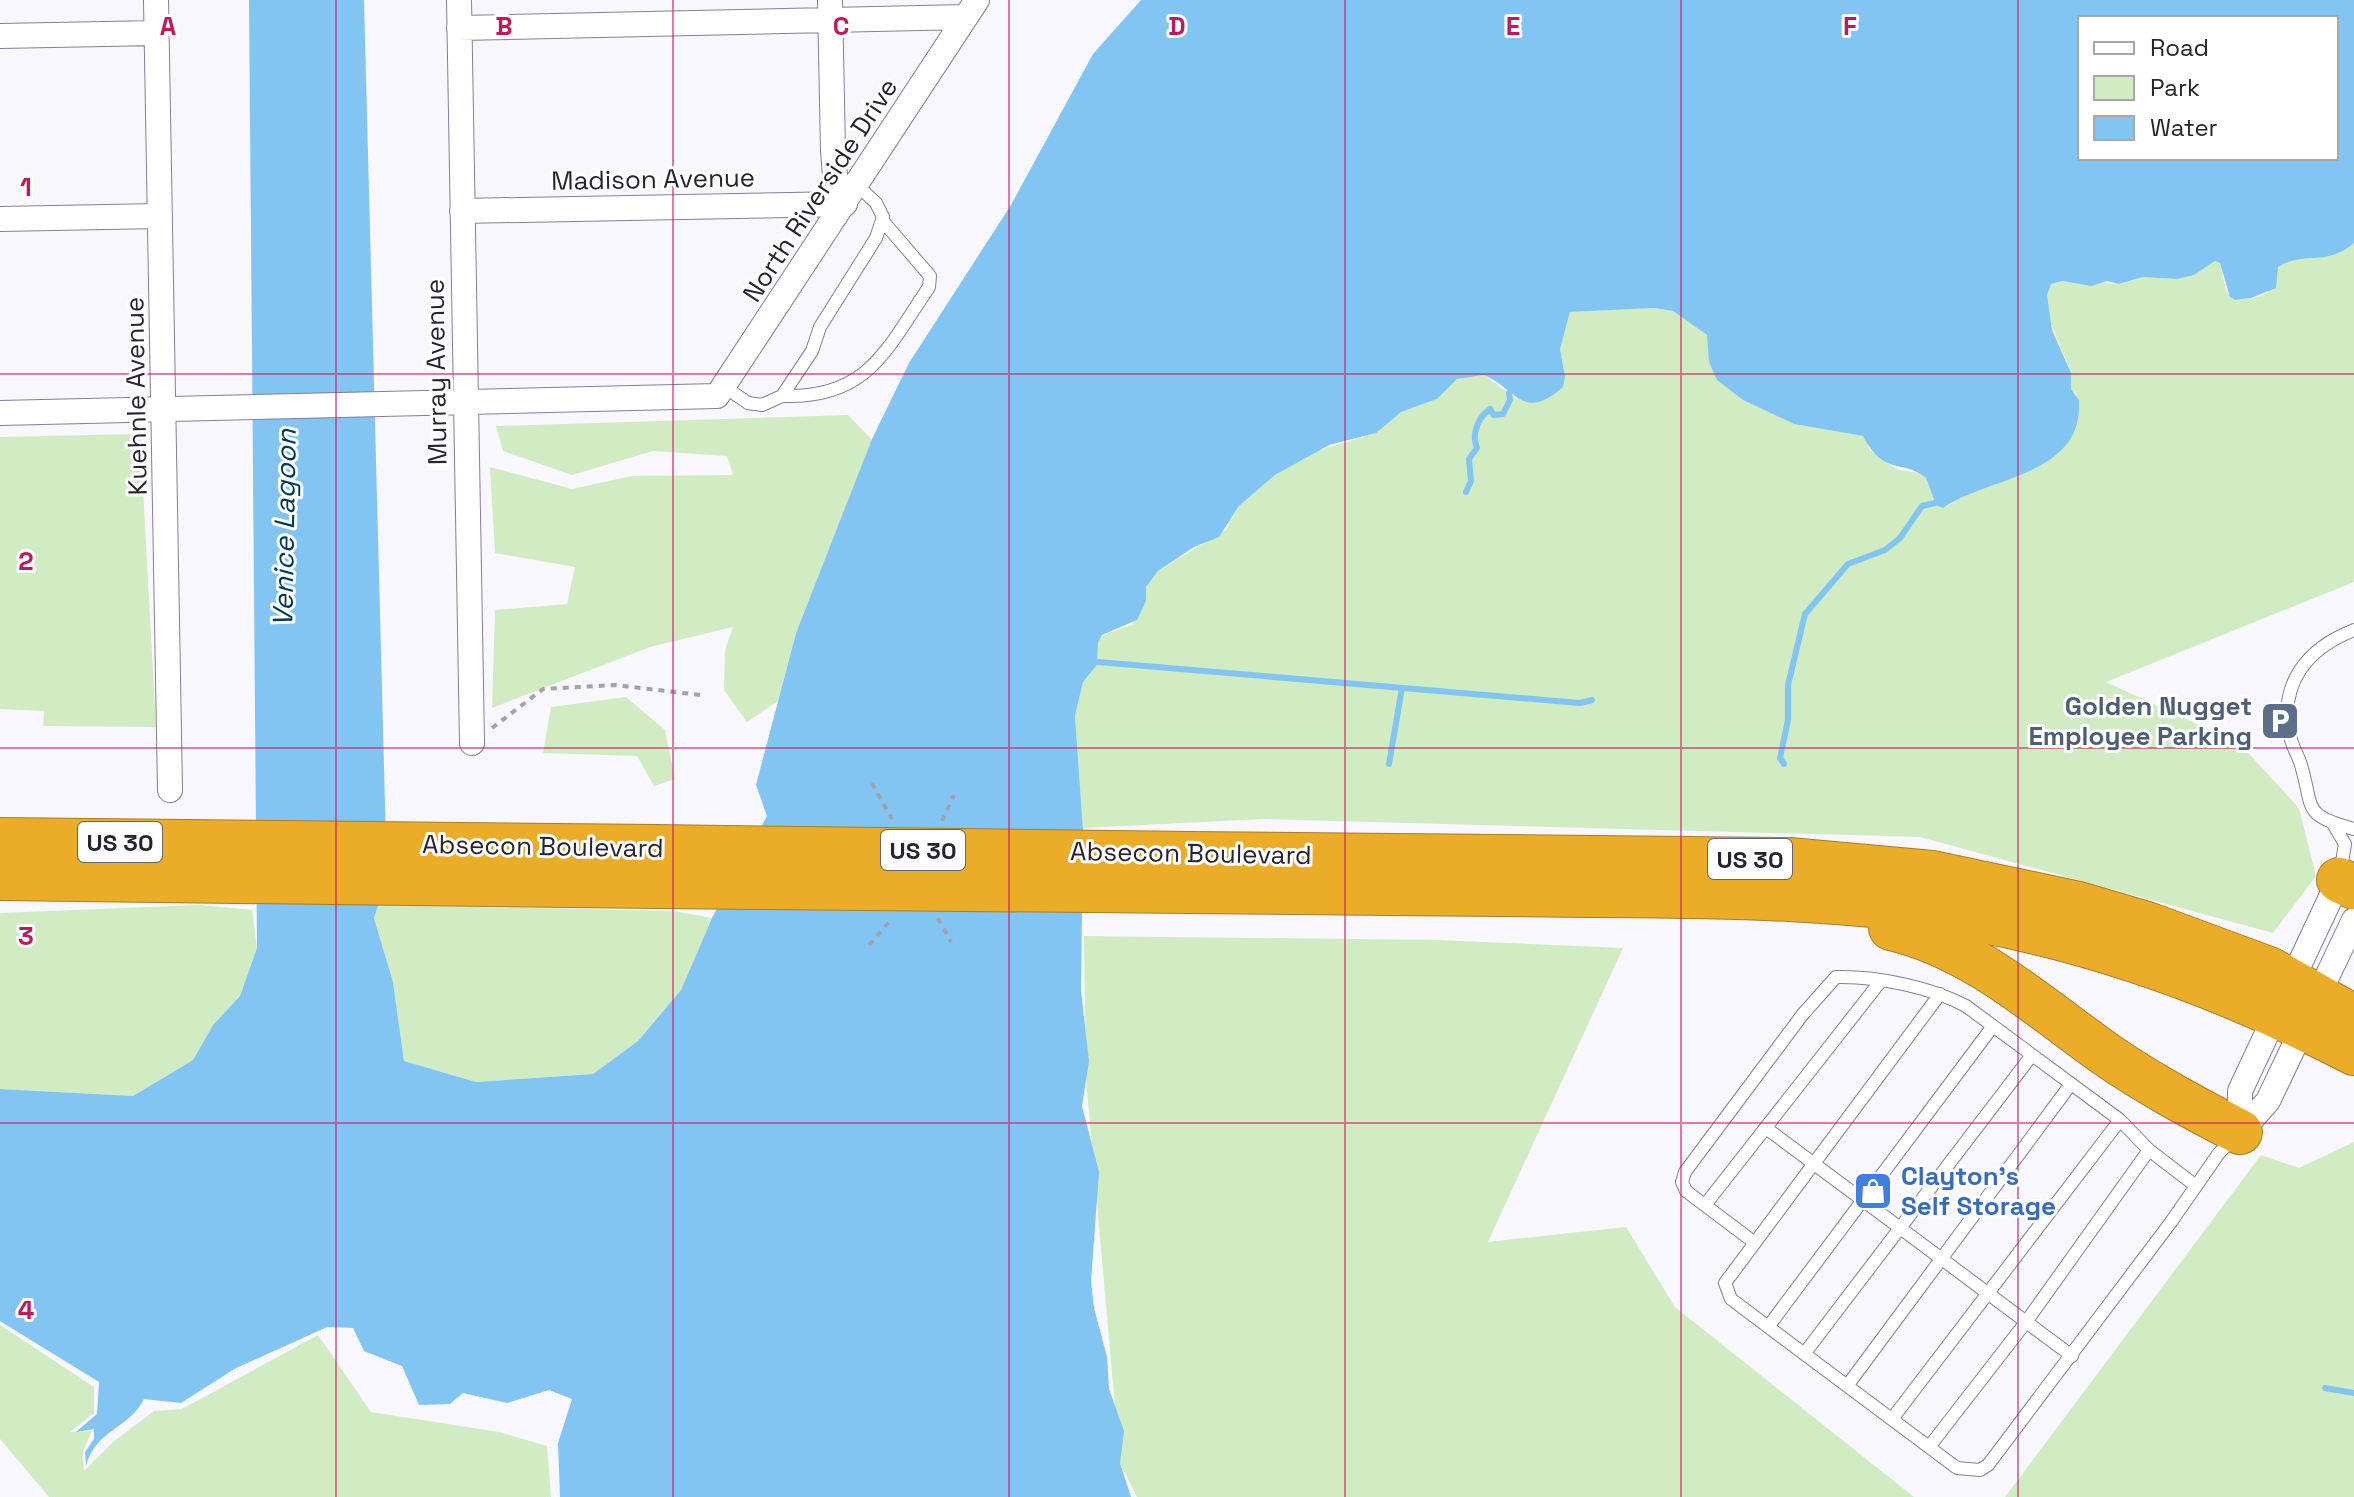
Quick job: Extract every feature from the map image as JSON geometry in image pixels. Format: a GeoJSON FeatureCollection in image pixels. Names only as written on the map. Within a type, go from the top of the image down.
{"type":"FeatureCollection","features":[{"type":"Feature","properties":{"kind":"highway","name":"Absecon Boulevard"},"geometry":{"type":"LineString","coordinates":[[0,840],[240,862]]}},
{"type":"Feature","properties":{"kind":"highway","name":"Absecon Boulevard"},"geometry":{"type":"LineString","coordinates":[[0,878],[240,862],[1190,872],[1761,859],[1858,864],[2004,886],[2079,904],[2219,949],[2309,1008],[2354,1053]]}},
{"type":"Feature","properties":{"kind":"highway","name":"Absecon Boulevard"},"geometry":{"type":"LineString","coordinates":[[1190,872],[1764,898],[1909,909],[2056,938],[2309,1008]]}},
{"type":"Feature","properties":{"kind":"highway"},"geometry":{"type":"LineString","coordinates":[[1764,898],[1906,931],[1952,948],[2148,1082],[2240,1132]]}},
{"type":"Feature","properties":{"kind":"street","name":"Kuehnle Avenue"},"geometry":{"type":"LineString","coordinates":[[156,0],[170,790]]}},
{"type":"Feature","properties":{"kind":"street","name":"Murray Avenue"},"geometry":{"type":"LineString","coordinates":[[459,0],[472,743]]}},
{"type":"Feature","properties":{"kind":"street"},"geometry":{"type":"LineString","coordinates":[[459,28],[830,10],[971,9]]}},
{"type":"Feature","properties":{"kind":"street","name":"North Riverside Drive"},"geometry":{"type":"LineString","coordinates":[[726,388],[971,9]]}},
{"type":"Feature","properties":{"kind":"street"},"geometry":{"type":"LineString","coordinates":[[830,10],[835,176],[851,194]]}},
{"type":"Feature","properties":{"kind":"street"},"geometry":{"type":"LineString","coordinates":[[0,36],[157,33]]}},
{"type":"Feature","properties":{"kind":"street","name":"Madison Avenue"},"geometry":{"type":"LineString","coordinates":[[462,211],[851,194]]}},
{"type":"Feature","properties":{"kind":"street"},"geometry":{"type":"LineString","coordinates":[[0,219],[160,216]]}},
{"type":"Feature","properties":{"kind":"street"},"geometry":{"type":"LineString","coordinates":[[0,413],[703,399],[717,396],[726,388]]}},
{"type":"Feature","properties":{"kind":"street"},"geometry":{"type":"LineString","coordinates":[[2309,1008],[2346,883]]}},
{"type":"Feature","properties":{"kind":"street"},"geometry":{"type":"LineString","coordinates":[[2240,1132],[2268,1101],[2309,1008],[2354,920]]}},
{"type":"Feature","properties":{"kind":"lane"},"geometry":{"type":"LineString","coordinates":[[726,388],[748,403],[762,405],[782,396],[811,397],[846,386],[875,367],[929,287],[930,276],[882,220],[876,203],[851,194]]}},
{"type":"Feature","properties":{"kind":"lane"},"geometry":{"type":"LineString","coordinates":[[782,396],[812,351],[820,327],[876,238],[882,220]]}},
{"type":"Feature","properties":{"kind":"lane"},"geometry":{"type":"LineString","coordinates":[[2354,630],[2323,645],[2302,664],[2292,683],[2287,709],[2289,733],[2303,773],[2306,799],[2313,810],[2332,822],[2354,829]]}},
{"type":"Feature","properties":{"kind":"lane"},"geometry":{"type":"LineString","coordinates":[[2332,822],[2345,844],[2346,883]]}},
{"type":"Feature","properties":{"kind":"lane"},"geometry":{"type":"LineString","coordinates":[[1755,1243],[1686,1191],[1682,1182],[1685,1172],[1816,996],[1836,977],[1940,994],[1966,1006],[2120,1120],[2149,1150],[2196,1186]]}},
{"type":"Feature","properties":{"kind":"lane"},"geometry":{"type":"LineString","coordinates":[[1705,1205],[1880,982]]}},
{"type":"Feature","properties":{"kind":"lane"},"geometry":{"type":"LineString","coordinates":[[1940,994],[1725,1283],[1726,1293],[1768,1327],[1957,1468],[1980,1470],[2072,1356],[2219,1153],[2240,1132]]}},
{"type":"Feature","properties":{"kind":"lane"},"geometry":{"type":"LineString","coordinates":[[1768,1327],[1993,1026]]}},
{"type":"Feature","properties":{"kind":"lane"},"geometry":{"type":"LineString","coordinates":[[1804,1354],[2032,1055]]}},
{"type":"Feature","properties":{"kind":"lane"},"geometry":{"type":"LineString","coordinates":[[1847,1386],[2071,1084]]}},
{"type":"Feature","properties":{"kind":"lane"},"geometry":{"type":"LineString","coordinates":[[1892,1419],[2120,1120]]}},
{"type":"Feature","properties":{"kind":"lane"},"geometry":{"type":"LineString","coordinates":[[1766,1128],[2072,1356]]}},
{"type":"Feature","properties":{"kind":"lane"},"geometry":{"type":"LineString","coordinates":[[1929,1447],[2026,1322],[2149,1150]]}},
{"type":"Feature","properties":{"kind":"path"},"geometry":{"type":"LineString","coordinates":[[472,743],[543,689],[615,685],[700,695]]}},
{"type":"Feature","properties":{"kind":"green space"},"geometry":{"type":"Polygon","coordinates":[[[2354,243],[2354,582],[2106,682],[2240,744],[2299,808],[2316,876],[2273,933],[1920,837],[1263,819],[1083,828],[1075,716],[1083,682],[1097,665],[1098,642],[1103,635],[1132,625],[1146,601],[1146,587],[1158,571],[1226,530],[1239,506],[1275,475],[1312,452],[1364,437],[1401,412],[1437,399],[1457,379],[1484,375],[1515,398],[1565,376],[1560,349],[1570,312],[1654,308],[1673,311],[1707,335],[1709,354],[1743,400],[1794,424],[1864,436],[1870,450],[1896,469],[1920,473],[1926,478],[1936,504],[1943,508],[1978,489],[1994,485],[2077,395],[2071,389],[2070,370],[2049,315],[2047,303],[2051,284],[2063,281],[2121,284],[2143,277],[2177,279],[2194,275],[2215,261],[2220,263],[2226,291],[2235,300],[2246,299],[2261,296],[2270,290],[2278,266],[2297,259],[2337,252],[2354,243]]]}},
{"type":"Feature","properties":{"kind":"green space"},"geometry":{"type":"Polygon","coordinates":[[[848,415],[872,440],[796,633],[778,701],[747,722],[724,690],[725,650],[733,627],[650,647],[492,708],[495,610],[567,604],[575,567],[495,553],[490,467],[572,489],[632,476],[733,475],[727,456],[653,451],[572,475],[503,451],[496,426],[848,415]]]}},
{"type":"Feature","properties":{"kind":"green space"},"geometry":{"type":"Polygon","coordinates":[[[140,434],[156,727],[43,726],[44,711],[0,709],[0,437],[140,434]]]}},
{"type":"Feature","properties":{"kind":"green space"},"geometry":{"type":"Polygon","coordinates":[[[626,697],[665,730],[675,779],[654,786],[637,756],[543,753],[551,707],[626,697]]]}},
{"type":"Feature","properties":{"kind":"green space"},"geometry":{"type":"Polygon","coordinates":[[[199,905],[252,910],[257,948],[240,996],[213,1025],[193,1060],[133,1096],[0,1089],[0,913],[199,905]]]}},
{"type":"Feature","properties":{"kind":"green space"},"geometry":{"type":"Polygon","coordinates":[[[379,905],[674,911],[712,918],[681,990],[638,1041],[593,1074],[476,1082],[404,1061],[393,982],[374,918],[379,905]]]}},
{"type":"Feature","properties":{"kind":"green space"},"geometry":{"type":"Polygon","coordinates":[[[1084,936],[1437,940],[1623,948],[1488,1242],[1626,1227],[1675,1307],[1914,1497],[1137,1497],[1120,1463],[1086,1079],[1084,936]]]}},
{"type":"Feature","properties":{"kind":"green space"},"geometry":{"type":"Polygon","coordinates":[[[2354,1142],[2354,1497],[2005,1497],[2261,1155],[2299,1168],[2354,1142]]]}},
{"type":"Feature","properties":{"kind":"green space"},"geometry":{"type":"Polygon","coordinates":[[[0,1325],[94,1387],[94,1413],[70,1432],[92,1431],[83,1451],[84,1471],[113,1442],[154,1411],[182,1409],[318,1335],[371,1412],[499,1432],[547,1446],[551,1497],[49,1497],[0,1439],[0,1325]]]}},
{"type":"Feature","properties":{"kind":"water","name":"Venice Lagoon"},"geometry":{"type":"Polygon","coordinates":[[[249,0],[364,0],[387,881],[374,918],[393,982],[404,1061],[476,1082],[593,1074],[638,1041],[681,990],[712,918],[767,816],[756,785],[796,633],[872,439],[909,363],[1011,205],[1093,54],[1141,0],[2354,0],[2354,243],[2333,255],[2297,260],[2278,267],[2276,288],[2251,298],[2235,300],[2230,297],[2220,263],[2215,261],[2194,275],[2177,279],[2143,277],[2119,284],[2107,281],[2091,286],[2063,281],[2051,284],[2047,295],[2052,330],[2071,373],[2071,389],[2079,400],[2077,425],[2066,444],[2051,459],[2030,470],[1943,508],[1936,505],[1926,478],[1918,472],[1886,462],[1871,449],[1863,436],[1794,424],[1743,400],[1717,380],[1709,362],[1707,335],[1673,311],[1654,308],[1570,312],[1560,349],[1565,376],[1563,387],[1550,397],[1529,403],[1484,375],[1457,379],[1437,399],[1401,412],[1376,433],[1329,445],[1275,475],[1239,506],[1219,537],[1194,547],[1158,571],[1146,587],[1146,601],[1137,620],[1102,635],[1098,643],[1097,665],[1083,682],[1075,716],[1083,829],[1081,991],[1089,1061],[1082,1106],[1099,1172],[1091,1281],[1094,1308],[1107,1357],[1109,1389],[1124,1431],[1120,1463],[1131,1497],[560,1497],[558,1443],[572,1399],[549,1390],[507,1403],[463,1393],[450,1404],[419,1405],[402,1366],[364,1351],[353,1328],[327,1327],[236,1368],[181,1403],[144,1399],[130,1417],[97,1444],[86,1466],[85,1452],[94,1439],[94,1429],[76,1432],[97,1414],[99,1382],[0,1321],[0,1089],[133,1096],[193,1060],[213,1025],[240,996],[257,948],[249,0]]]}},
{"type":"Feature","properties":{"kind":"waterway"},"geometry":{"type":"LineString","coordinates":[[1466,492],[1471,481],[1469,459],[1477,448],[1477,427],[1490,409],[1494,415],[1503,414],[1510,400],[1509,393]]}},
{"type":"Feature","properties":{"kind":"waterway"},"geometry":{"type":"LineString","coordinates":[[1784,764],[1780,758],[1788,720],[1788,685],[1805,614],[1848,564],[1885,550],[1900,538],[1922,506],[1935,503]]}},
{"type":"Feature","properties":{"kind":"waterway"},"geometry":{"type":"LineString","coordinates":[[1098,662],[1580,703],[1592,700]]}},
{"type":"Feature","properties":{"kind":"waterway"},"geometry":{"type":"LineString","coordinates":[[1389,764],[1402,688]]}},
{"type":"Feature","properties":{"kind":"waterway"},"geometry":{"type":"LineString","coordinates":[[2325,1388],[2354,1393]]}},
{"type":"Feature","properties":{"kind":"place","name":"Golden Nugget Employee Parking"},"geometry":{"type":"Point","coordinates":[2280,721]}},
{"type":"Feature","properties":{"kind":"place","name":"Clayton's Self Storage"},"geometry":{"type":"Point","coordinates":[1873,1191]}}]}
